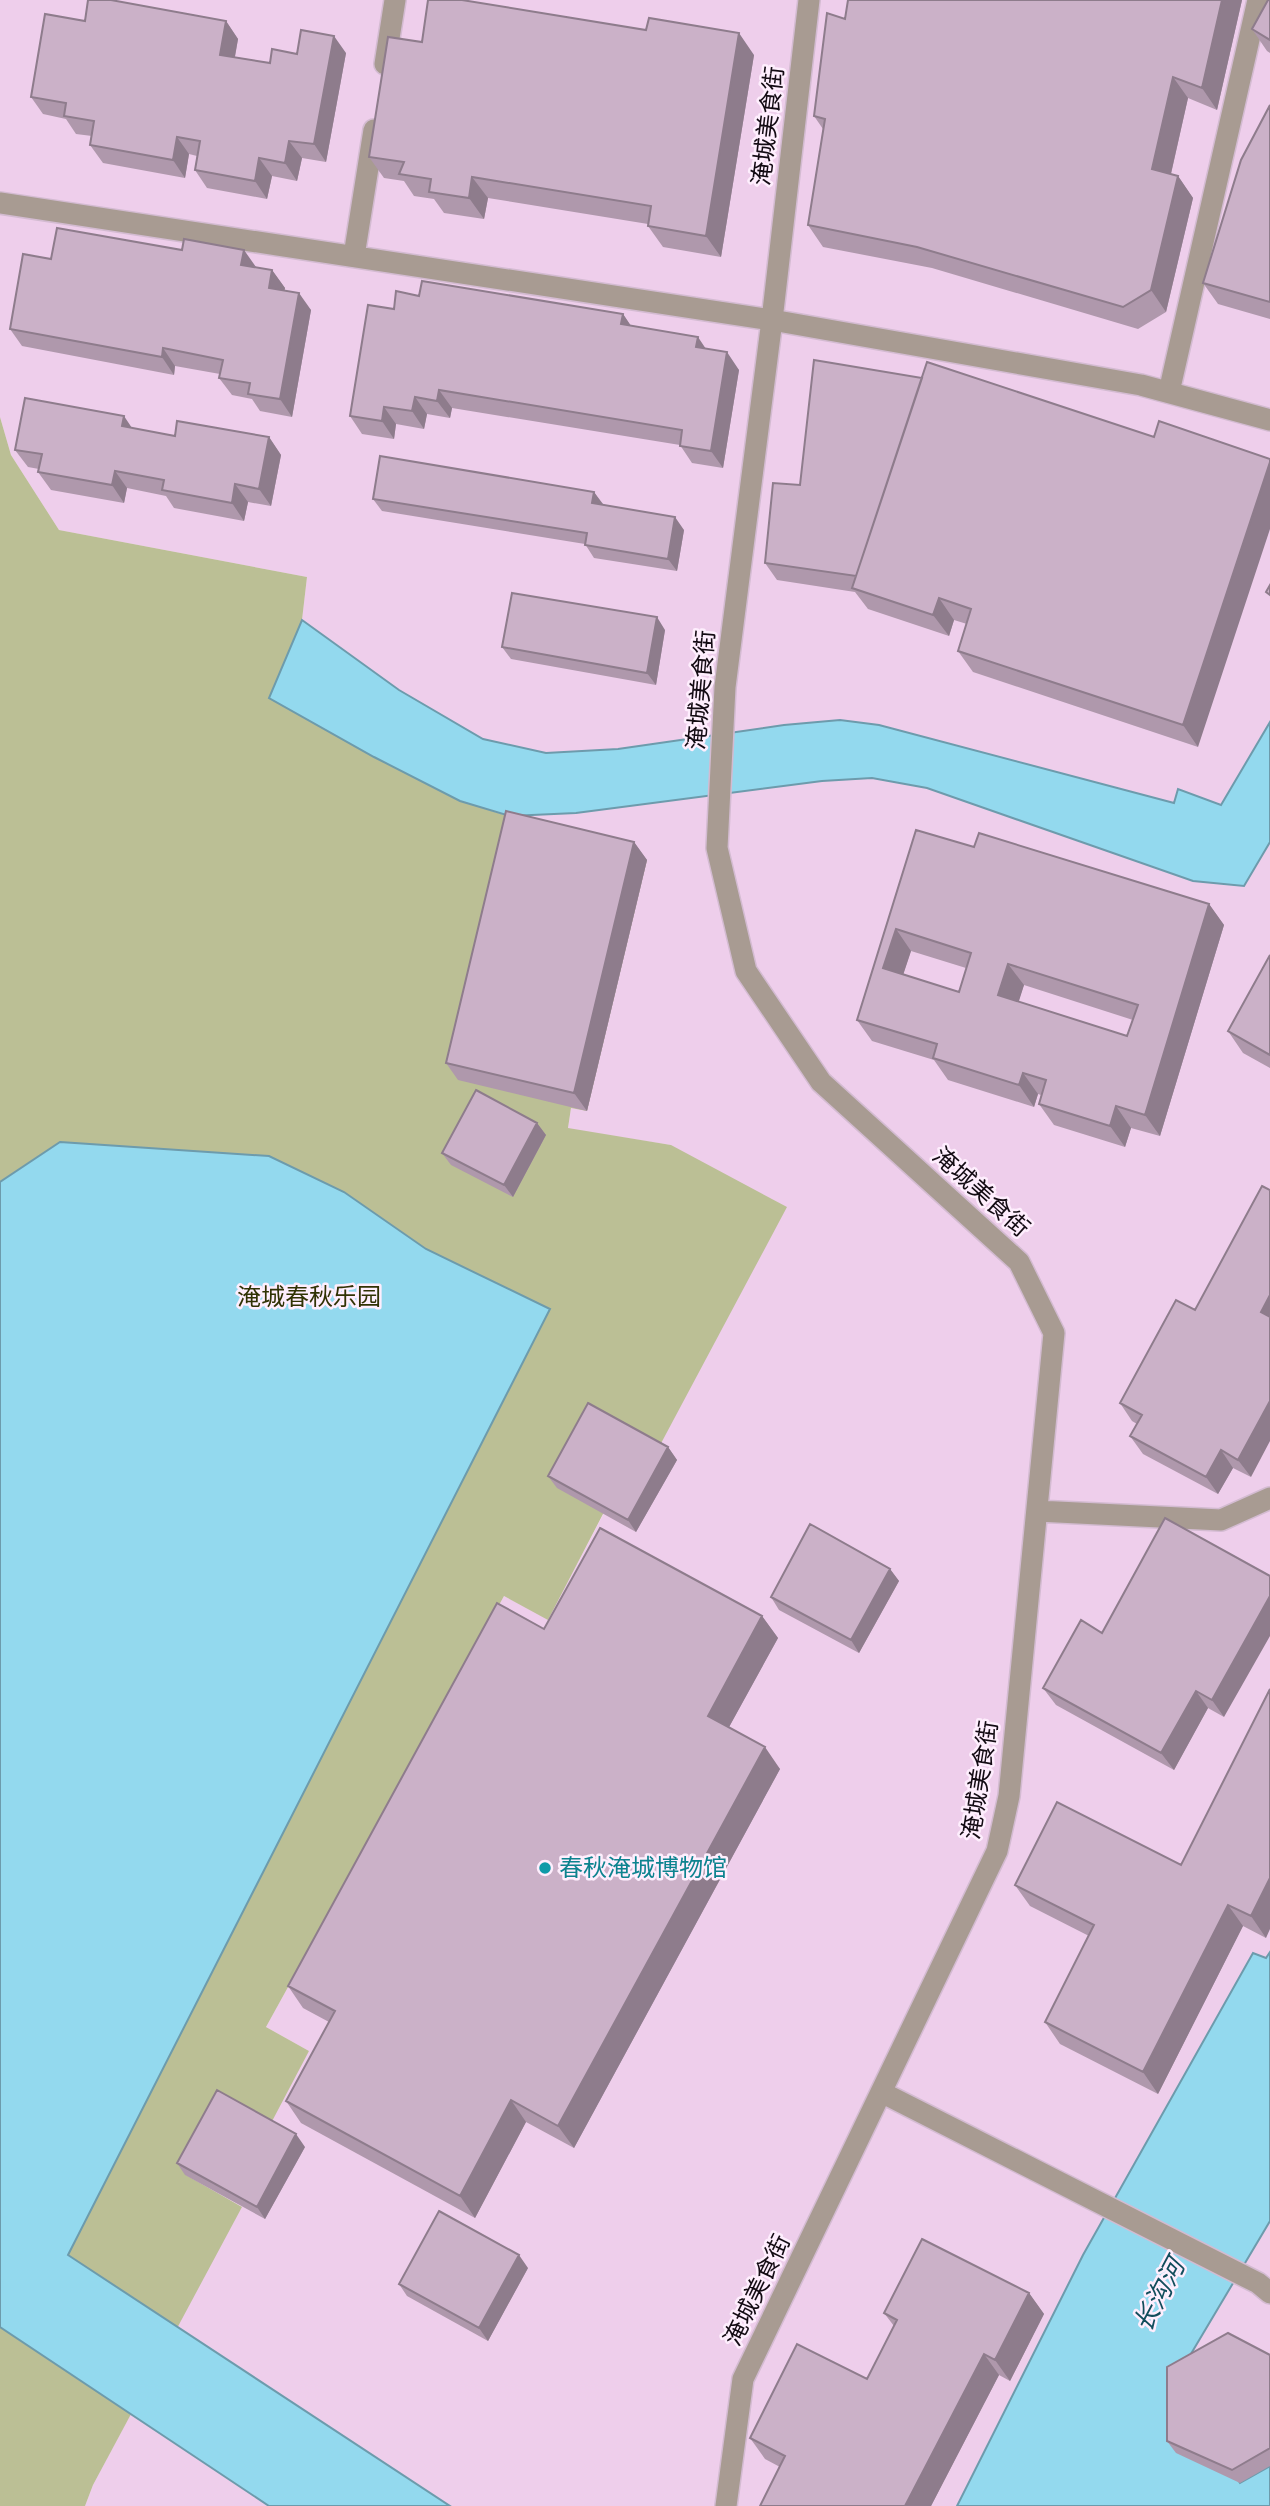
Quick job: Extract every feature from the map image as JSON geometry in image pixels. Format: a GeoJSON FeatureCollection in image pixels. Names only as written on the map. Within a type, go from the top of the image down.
{"type":"FeatureCollection","features":[{"type":"Feature","properties":{"kind":"lane"},"geometry":{"type":"LineString","coordinates":[[382,81],[395,0]]}},
{"type":"Feature","properties":{"kind":"lane","name":"淹城美食街"},"geometry":{"type":"LineString","coordinates":[[726,2506],[743,2379],[997,1851],[1009,1796],[1054,1333],[1019,1262],[821,1082],[746,971],[717,848],[725,687],[772,320],[809,0]]}},
{"type":"Feature","properties":{"kind":"lane"},"geometry":{"type":"LineString","coordinates":[[1169,392],[1258,0]]}},
{"type":"Feature","properties":{"kind":"lane"},"geometry":{"type":"LineString","coordinates":[[354,256],[378,108]]}},
{"type":"Feature","properties":{"kind":"lane"},"geometry":{"type":"LineString","coordinates":[[0,203],[772,320],[1141,385],[1270,420]]}},
{"type":"Feature","properties":{"kind":"lane"},"geometry":{"type":"LineString","coordinates":[[1037,1511],[1221,1520],[1270,1498]]}},
{"type":"Feature","properties":{"kind":"lane"},"geometry":{"type":"LineString","coordinates":[[881,2092],[1097,2200],[1264,2288]]}},
{"type":"Feature","properties":{"kind":"shaded area"},"geometry":{"type":"Polygon","coordinates":[[[0,0],[1270,0],[1270,2506],[85,2506],[93,2485],[241,2206],[185,2175],[309,2051],[266,2027],[504,1596],[548,1619],[603,1515],[671,1145],[568,1129],[571,1108],[587,1110],[518,828],[269,698],[302,620],[307,577],[59,530],[11,455],[0,417],[0,0]]]}},
{"type":"Feature","properties":{"kind":"green space","name":"淹城春秋乐园"},"geometry":{"type":"Polygon","coordinates":[[[0,417],[11,455],[59,530],[307,577],[302,620],[269,698],[460,801],[647,860],[587,1111],[571,1108],[568,1128],[671,1145],[787,1207],[658,1449],[603,1514],[548,1620],[504,1596],[266,2027],[309,2051],[269,2127],[186,2175],[242,2207],[93,2485],[85,2506],[0,2506],[0,417]]]}},
{"type":"Feature","properties":{"kind":"water"},"geometry":{"type":"Polygon","coordinates":[[[302,620],[399,690],[483,739],[546,753],[618,749],[784,725],[840,720],[879,725],[1174,803],[1178,789],[1221,805],[1270,722],[1270,842],[1244,886],[1193,881],[927,788],[872,778],[822,781],[576,813],[510,816],[460,801],[269,698],[302,620]]]}},
{"type":"Feature","properties":{"kind":"water"},"geometry":{"type":"Polygon","coordinates":[[[60,1142],[269,1156],[344,1192],[426,1249],[550,1309],[68,2255],[450,2506],[269,2506],[0,2327],[0,1182],[60,1142]]]}},
{"type":"Feature","properties":{"kind":"water","name":"长沟河"},"geometry":{"type":"Polygon","coordinates":[[[1270,1952],[1270,2221],[1176,2379],[1240,2483],[1270,2466],[1270,2506],[957,2506],[1083,2255],[1253,1953],[1266,1958],[1270,1952]]]}},
{"type":"Feature","properties":{"kind":"building"},"geometry":{"type":"Polygon","coordinates":[[[88,0],[111,0],[226,21],[220,55],[270,63],[272,49],[297,54],[301,30],[334,36],[314,144],[289,141],[285,163],[259,158],[255,181],[195,170],[200,141],[177,137],[173,160],[90,145],[94,121],[64,116],[66,103],[31,97],[45,14],[85,21],[88,0]]]}},
{"type":"Feature","properties":{"kind":"building"},"geometry":{"type":"Polygon","coordinates":[[[428,0],[462,0],[646,30],[649,18],[739,33],[706,236],[648,226],[651,206],[472,177],[469,198],[429,192],[431,179],[399,174],[404,162],[369,157],[388,37],[422,42],[428,0]]]}},
{"type":"Feature","properties":{"kind":"building"},"geometry":{"type":"Polygon","coordinates":[[[848,0],[1222,0],[1202,88],[1173,77],[1152,169],[1178,176],[1151,290],[1123,307],[917,247],[808,225],[825,119],[814,116],[827,13],[845,19],[848,0]]]}},
{"type":"Feature","properties":{"kind":"building"},"geometry":{"type":"Polygon","coordinates":[[[1270,0],[1270,40],[1252,29],[1270,0]]]}},
{"type":"Feature","properties":{"kind":"building"},"geometry":{"type":"Polygon","coordinates":[[[1270,105],[1270,302],[1203,283],[1241,160],[1270,105]]]}},
{"type":"Feature","properties":{"kind":"building"},"geometry":{"type":"Polygon","coordinates":[[[57,228],[182,250],[184,239],[244,250],[241,265],[272,270],[269,288],[299,293],[280,399],[248,394],[250,383],[219,378],[223,360],[163,348],[162,357],[10,329],[23,254],[51,259],[57,228]]]}},
{"type":"Feature","properties":{"kind":"building"},"geometry":{"type":"Polygon","coordinates":[[[422,281],[623,314],[621,324],[698,337],[696,347],[727,352],[711,451],[680,446],[682,430],[439,390],[437,401],[415,397],[412,411],[384,407],[382,421],[350,416],[368,305],[394,309],[396,291],[419,296],[422,281]]]}},
{"type":"Feature","properties":{"kind":"building"},"geometry":{"type":"Polygon","coordinates":[[[814,360],[922,378],[856,576],[765,563],[773,483],[800,485],[814,360]]]}},
{"type":"Feature","properties":{"kind":"building"},"geometry":{"type":"Polygon","coordinates":[[[927,362],[1154,437],[1159,421],[1270,459],[1183,725],[958,651],[971,609],[939,598],[933,615],[852,588],[927,362]]]}},
{"type":"Feature","properties":{"kind":"building"},"geometry":{"type":"Polygon","coordinates":[[[25,398],[124,416],[122,426],[175,436],[177,421],[269,437],[259,489],[235,484],[232,503],[162,490],[164,480],[115,471],[112,485],[38,472],[42,454],[15,450],[25,398]]]}},
{"type":"Feature","properties":{"kind":"building"},"geometry":{"type":"Polygon","coordinates":[[[380,456],[594,492],[592,503],[675,517],[668,559],[585,545],[587,533],[373,499],[380,456]]]}},
{"type":"Feature","properties":{"kind":"building"},"geometry":{"type":"Polygon","coordinates":[[[512,593],[657,617],[647,673],[502,647],[512,593]]]}},
{"type":"Feature","properties":{"kind":"building"},"geometry":{"type":"Polygon","coordinates":[[[506,811],[634,842],[574,1093],[446,1063],[506,811]]]}},
{"type":"Feature","properties":{"kind":"building"},"geometry":{"type":"Polygon","coordinates":[[[916,830],[974,847],[979,833],[1209,904],[1145,1115],[1116,1106],[1110,1126],[1039,1104],[1046,1080],[1023,1073],[1019,1085],[933,1058],[937,1044],[857,1020],[916,830]],[[896,929],[883,968],[959,992],[971,953],[896,929]],[[1008,964],[998,995],[1127,1036],[1138,1005],[1008,964]]]}},
{"type":"Feature","properties":{"kind":"building"},"geometry":{"type":"Polygon","coordinates":[[[1270,955],[1270,1055],[1228,1031],[1270,955]]]}},
{"type":"Feature","properties":{"kind":"building"},"geometry":{"type":"Polygon","coordinates":[[[476,1090],[537,1123],[504,1185],[442,1153],[476,1090]]]}},
{"type":"Feature","properties":{"kind":"building"},"geometry":{"type":"Polygon","coordinates":[[[1262,1186],[1270,1190],[1270,1295],[1261,1312],[1270,1317],[1270,1401],[1238,1460],[1221,1450],[1206,1477],[1130,1436],[1142,1415],[1120,1403],[1176,1300],[1195,1310],[1262,1186]]]}},
{"type":"Feature","properties":{"kind":"building"},"geometry":{"type":"Polygon","coordinates":[[[588,1403],[668,1447],[628,1520],[548,1476],[588,1403]]]}},
{"type":"Feature","properties":{"kind":"building"},"geometry":{"type":"Polygon","coordinates":[[[1165,1518],[1270,1576],[1270,1596],[1212,1700],[1196,1691],[1161,1753],[1043,1688],[1081,1620],[1102,1633],[1165,1518]]]}},
{"type":"Feature","properties":{"kind":"building"},"geometry":{"type":"Polygon","coordinates":[[[810,1524],[890,1569],[851,1640],[771,1597],[810,1524]]]}},
{"type":"Feature","properties":{"kind":"building"},"geometry":{"type":"Polygon","coordinates":[[[600,1528],[762,1616],[708,1716],[765,1747],[558,2126],[511,2100],[460,2196],[286,2101],[335,2011],[288,1986],[497,1603],[544,1629],[600,1528]]]}},
{"type":"Feature","properties":{"kind":"building"},"geometry":{"type":"Polygon","coordinates":[[[1270,1689],[1270,1878],[1251,1916],[1228,1905],[1143,2072],[1045,2022],[1094,1925],[1015,1885],[1057,1802],[1181,1865],[1270,1689]]]}},
{"type":"Feature","properties":{"kind":"building"},"geometry":{"type":"Polygon","coordinates":[[[217,2090],[296,2134],[257,2207],[177,2163],[217,2090]]]}},
{"type":"Feature","properties":{"kind":"building"},"geometry":{"type":"Polygon","coordinates":[[[439,2211],[519,2255],[479,2328],[399,2284],[439,2211]]]}},
{"type":"Feature","properties":{"kind":"building"},"geometry":{"type":"Polygon","coordinates":[[[922,2239],[1029,2293],[995,2360],[984,2354],[905,2506],[760,2506],[785,2456],[750,2438],[797,2344],[867,2379],[897,2320],[884,2313],[922,2239]]]}},
{"type":"Feature","properties":{"kind":"building"},"geometry":{"type":"Polygon","coordinates":[[[1228,2333],[1270,2355],[1270,2448],[1232,2470],[1167,2441],[1167,2367],[1228,2333]]]}},
{"type":"Feature","properties":{"kind":"place","name":"春秋淹城博物馆"},"geometry":{"type":"Point","coordinates":[545,1868]}}]}
